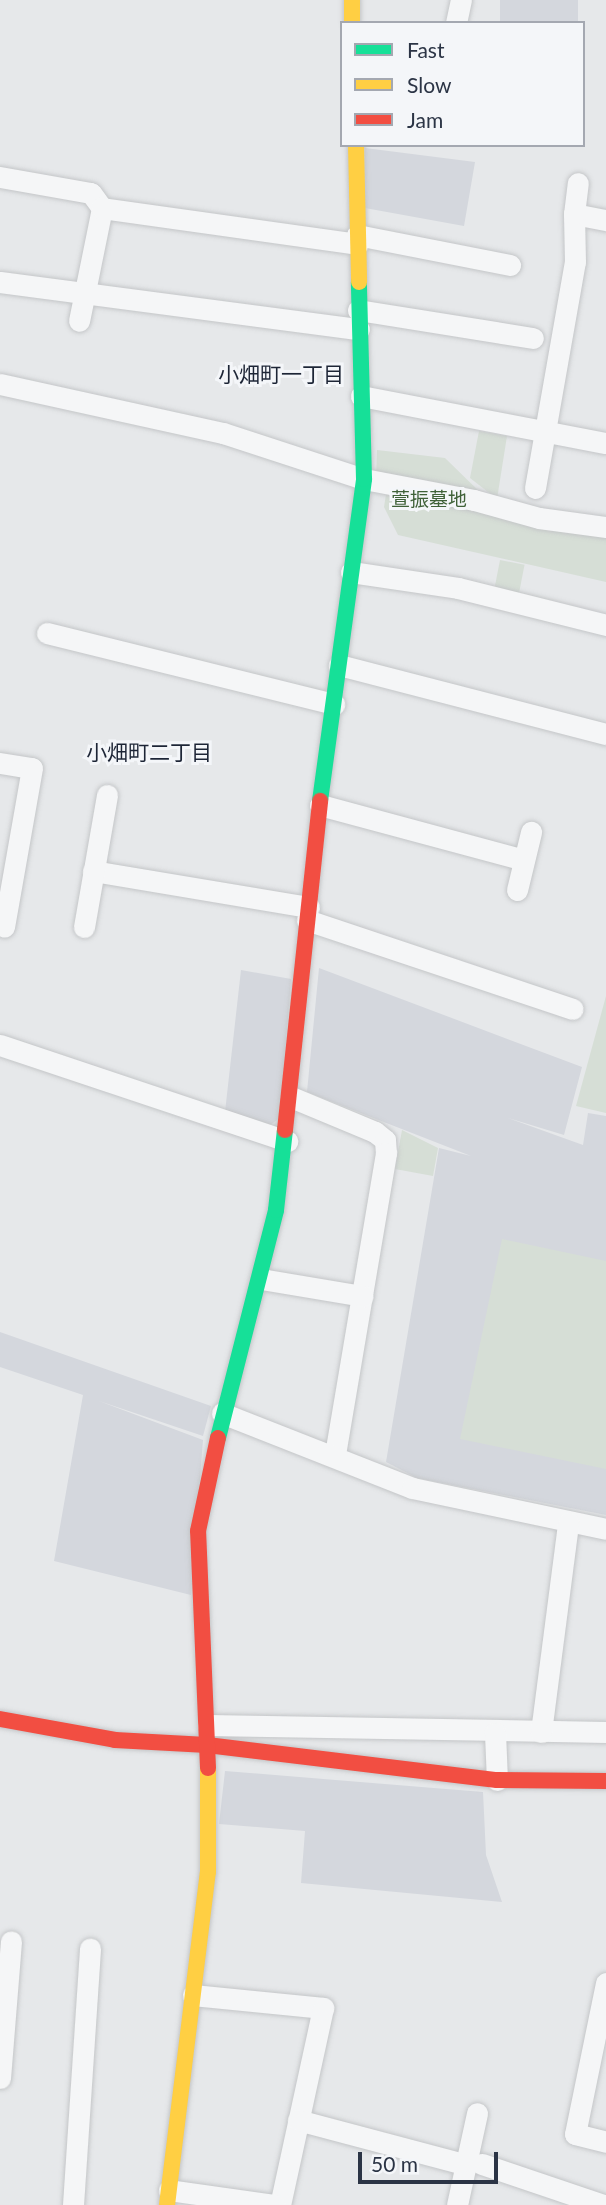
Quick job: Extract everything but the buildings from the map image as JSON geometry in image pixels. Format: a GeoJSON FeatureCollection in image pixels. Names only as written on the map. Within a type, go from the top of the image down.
{"type":"FeatureCollection","features":[{"type":"Feature","properties":{"kind":"street"},"geometry":{"type":"LineString","coordinates":[[352,0],[352,21]]}},
{"type":"Feature","properties":{"kind":"street"},"geometry":{"type":"LineString","coordinates":[[456,21],[461,0]]}},
{"type":"Feature","properties":{"kind":"street"},"geometry":{"type":"LineString","coordinates":[[274,2205],[168,2198],[208,1872],[198,1730],[198,1531],[222,1413],[261,1279],[287,1141],[320,805],[364,480],[358,320],[356,147]]}},
{"type":"Feature","properties":{"kind":"street"},"geometry":{"type":"LineString","coordinates":[[0,177],[92,193],[103,208],[357,240],[510,265]]}},
{"type":"Feature","properties":{"kind":"street"},"geometry":{"type":"LineString","coordinates":[[534,488],[575,262],[574,214],[578,183]]}},
{"type":"Feature","properties":{"kind":"street"},"geometry":{"type":"LineString","coordinates":[[79,321],[103,208]]}},
{"type":"Feature","properties":{"kind":"street"},"geometry":{"type":"LineString","coordinates":[[574,214],[606,220]]}},
{"type":"Feature","properties":{"kind":"street"},"geometry":{"type":"LineString","coordinates":[[0,282],[533,338]]}},
{"type":"Feature","properties":{"kind":"street"},"geometry":{"type":"LineString","coordinates":[[0,384],[223,433],[364,480],[474,500],[539,518],[605,521]]}},
{"type":"Feature","properties":{"kind":"street"},"geometry":{"type":"LineString","coordinates":[[361,396],[606,443]]}},
{"type":"Feature","properties":{"kind":"street"},"geometry":{"type":"LineString","coordinates":[[351,572],[458,588],[606,625]]}},
{"type":"Feature","properties":{"kind":"street"},"geometry":{"type":"LineString","coordinates":[[47,633],[334,704]]}},
{"type":"Feature","properties":{"kind":"street"},"geometry":{"type":"LineString","coordinates":[[339,665],[606,734]]}},
{"type":"Feature","properties":{"kind":"street"},"geometry":{"type":"LineString","coordinates":[[0,763],[32,768],[9,848],[4,927]]}},
{"type":"Feature","properties":{"kind":"street"},"geometry":{"type":"LineString","coordinates":[[84,927],[107,794]]}},
{"type":"Feature","properties":{"kind":"street"},"geometry":{"type":"LineString","coordinates":[[320,805],[524,860]]}},
{"type":"Feature","properties":{"kind":"street"},"geometry":{"type":"LineString","coordinates":[[517,890],[531,832]]}},
{"type":"Feature","properties":{"kind":"street"},"geometry":{"type":"LineString","coordinates":[[93,871],[308,914],[573,1010]]}},
{"type":"Feature","properties":{"kind":"street"},"geometry":{"type":"LineString","coordinates":[[0,1045],[287,1141]]}},
{"type":"Feature","properties":{"kind":"street"},"geometry":{"type":"LineString","coordinates":[[291,1097],[375,1132],[384,1140],[363,1296],[335,1455]]}},
{"type":"Feature","properties":{"kind":"street"},"geometry":{"type":"LineString","coordinates":[[261,1279],[363,1296]]}},
{"type":"Feature","properties":{"kind":"street"},"geometry":{"type":"LineString","coordinates":[[222,1413],[335,1455],[412,1488],[606,1529]]}},
{"type":"Feature","properties":{"kind":"street"},"geometry":{"type":"LineString","coordinates":[[541,1732],[568,1523]]}},
{"type":"Feature","properties":{"kind":"street"},"geometry":{"type":"LineString","coordinates":[[0,1718],[115,1740],[198,1730],[497,1780],[606,1781]]}},
{"type":"Feature","properties":{"kind":"street"},"geometry":{"type":"LineString","coordinates":[[58,1729],[495,1733],[606,1731]]}},
{"type":"Feature","properties":{"kind":"street"},"geometry":{"type":"LineString","coordinates":[[495,1733],[497,1780]]}},
{"type":"Feature","properties":{"kind":"street"},"geometry":{"type":"LineString","coordinates":[[0,2078],[11,1941]]}},
{"type":"Feature","properties":{"kind":"street"},"geometry":{"type":"LineString","coordinates":[[73,2205],[90,1949]]}},
{"type":"Feature","properties":{"kind":"street"},"geometry":{"type":"LineString","coordinates":[[606,1983],[575,2134],[606,2142]]}},
{"type":"Feature","properties":{"kind":"street"},"geometry":{"type":"LineString","coordinates":[[193,1995],[323,2008],[280,2205]]}},
{"type":"Feature","properties":{"kind":"street"},"geometry":{"type":"LineString","coordinates":[[457,2205],[475,2165],[477,2113]]}},
{"type":"Feature","properties":{"kind":"street"},"geometry":{"type":"LineString","coordinates":[[298,2120],[475,2165],[603,2205]]}},
{"type":"Feature","properties":{"kind":"shaded area"},"geometry":{"type":"Polygon","coordinates":[[[500,0],[578,0],[578,21],[500,21],[500,0]]]}},
{"type":"Feature","properties":{"kind":"shaded area"},"geometry":{"type":"Polygon","coordinates":[[[365,148],[475,162],[464,226],[365,208],[365,148]]]}},
{"type":"Feature","properties":{"kind":"shaded area"},"geometry":{"type":"Polygon","coordinates":[[[319,968],[582,1067],[564,1135],[508,1118],[583,1145],[588,1113],[606,1116],[606,1515],[417,1478],[386,1462],[439,1148],[471,1156],[307,1092],[319,968]]]}},
{"type":"Feature","properties":{"kind":"shaded area"},"geometry":{"type":"Polygon","coordinates":[[[241,970],[291,979],[280,1118],[270,1125],[225,1112],[241,970]]]}},
{"type":"Feature","properties":{"kind":"shaded area"},"geometry":{"type":"Polygon","coordinates":[[[0,1332],[211,1406],[203,1436],[99,1401],[203,1440],[191,1595],[54,1561],[83,1395],[0,1367],[0,1332]]]}},
{"type":"Feature","properties":{"kind":"shaded area"},"geometry":{"type":"Polygon","coordinates":[[[225,1771],[483,1792],[486,1855],[502,1902],[301,1883],[305,1831],[219,1824],[225,1771]]]}},
{"type":"Feature","properties":{"kind":"green space"},"geometry":{"type":"Polygon","coordinates":[[[479,431],[507,436],[497,499],[470,478],[479,431]]]}},
{"type":"Feature","properties":{"kind":"green space","name":"萱振墓地"},"geometry":{"type":"Polygon","coordinates":[[[377,450],[445,458],[488,500],[606,533],[606,582],[398,535],[384,507],[387,488],[376,479],[377,450]]]}},
{"type":"Feature","properties":{"kind":"green space"},"geometry":{"type":"Polygon","coordinates":[[[500,560],[525,565],[519,594],[494,589],[500,560]]]}},
{"type":"Feature","properties":{"kind":"green space"},"geometry":{"type":"Polygon","coordinates":[[[606,996],[606,1113],[576,1106],[606,996]]]}},
{"type":"Feature","properties":{"kind":"green space"},"geometry":{"type":"Polygon","coordinates":[[[402,1130],[438,1148],[433,1176],[395,1169],[402,1130]]]}},
{"type":"Feature","properties":{"kind":"green space"},"geometry":{"type":"Polygon","coordinates":[[[502,1239],[606,1261],[606,1469],[460,1439],[502,1239]]]}},
{"type":"Feature","properties":{"kind":"traffic: fast"},"geometry":{"type":"LineString","coordinates":[[320,801],[364,479],[359,282]]}},
{"type":"Feature","properties":{"kind":"traffic: fast"},"geometry":{"type":"LineString","coordinates":[[218,1438],[276,1210],[285,1130]]}},
{"type":"Feature","properties":{"kind":"traffic: slow"},"geometry":{"type":"LineString","coordinates":[[352,0],[352,21]]}},
{"type":"Feature","properties":{"kind":"traffic: slow"},"geometry":{"type":"LineString","coordinates":[[356,147],[359,282]]}},
{"type":"Feature","properties":{"kind":"traffic: slow"},"geometry":{"type":"LineString","coordinates":[[167,2205],[208,1872],[208,1768]]}},
{"type":"Feature","properties":{"kind":"traffic: jam"},"geometry":{"type":"LineString","coordinates":[[285,1130],[320,801]]}},
{"type":"Feature","properties":{"kind":"traffic: jam"},"geometry":{"type":"LineString","coordinates":[[208,1768],[198,1531],[218,1438]]}},
{"type":"Feature","properties":{"kind":"traffic: jam"},"geometry":{"type":"LineString","coordinates":[[0,1719],[115,1740],[207,1745],[497,1780],[606,1781]]}},
{"type":"Feature","properties":{"kind":"district","name":"小畑町一丁目"},"geometry":{"type":"Point","coordinates":[281,374]}},
{"type":"Feature","properties":{"kind":"district","name":"小畑町二丁目"},"geometry":{"type":"Point","coordinates":[149,752]}}]}
